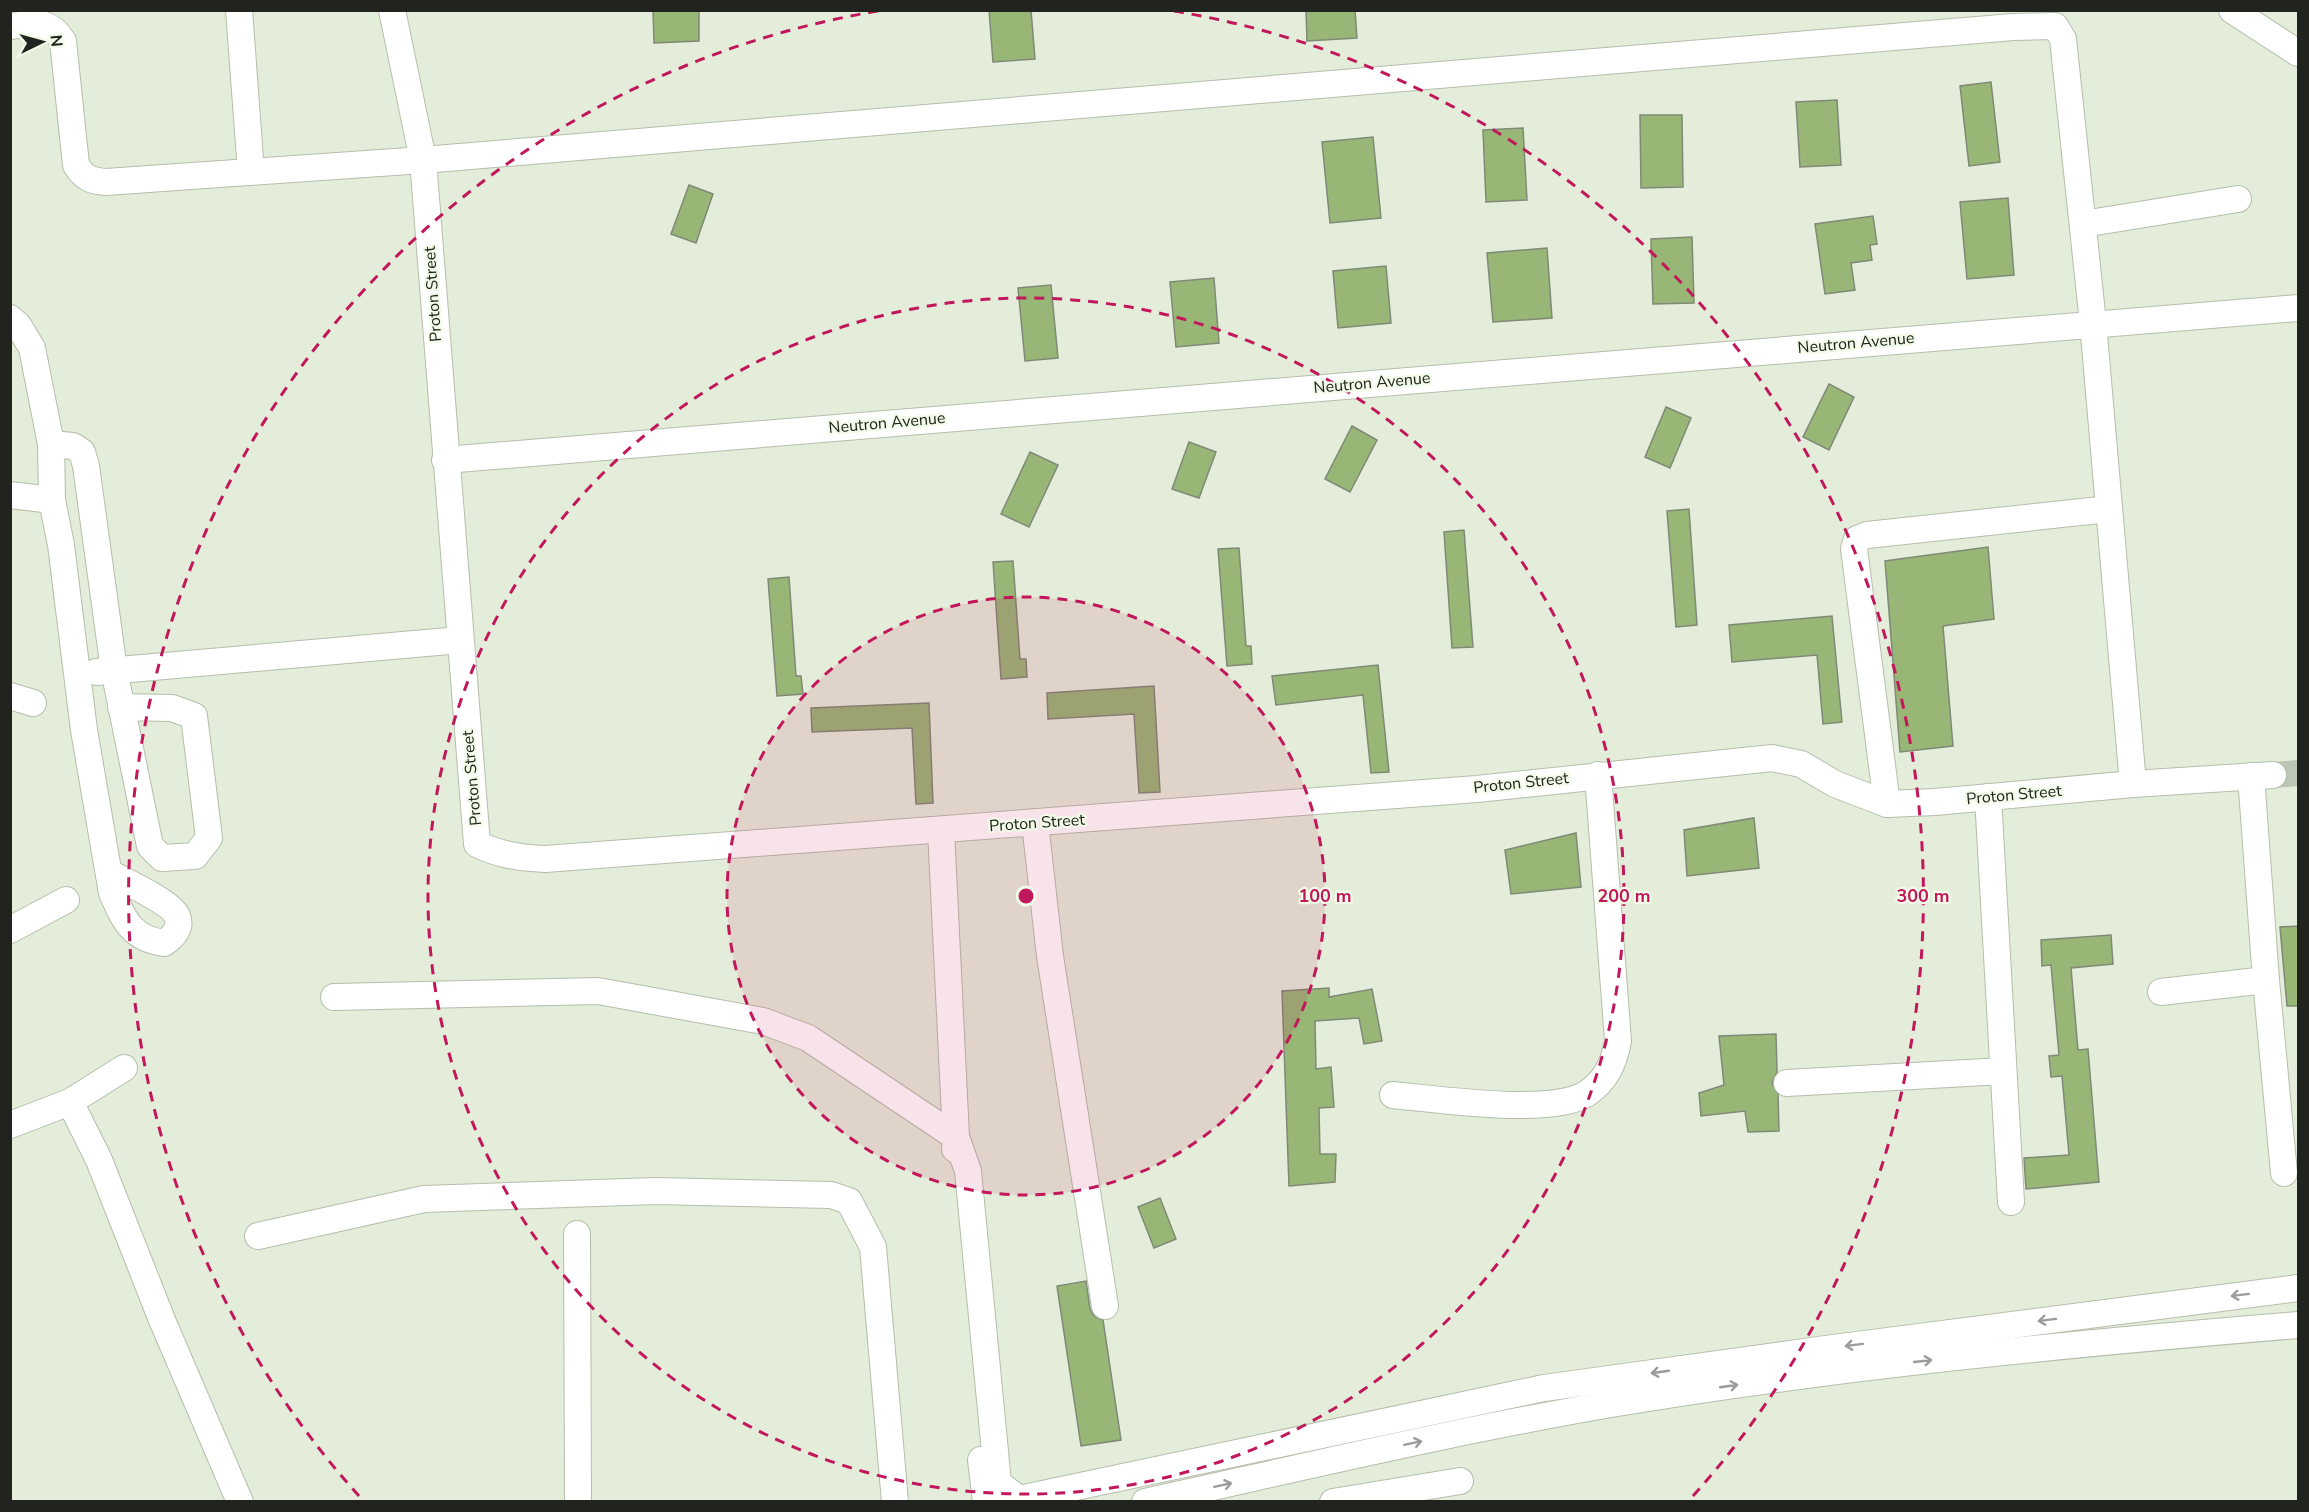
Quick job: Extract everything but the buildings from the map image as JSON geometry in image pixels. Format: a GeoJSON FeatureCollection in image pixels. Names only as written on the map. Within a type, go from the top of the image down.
{"type":"FeatureCollection","features":[{"type":"Feature","properties":{"kind":"street"},"geometry":{"type":"LineString","coordinates":[[239,10],[251,172]]}},
{"type":"Feature","properties":{"kind":"street","name":"Proton Street"},"geometry":{"type":"LineString","coordinates":[[392,10],[423,160],[477,844],[493,852],[545,859],[1477,789],[1772,758],[1801,764],[1835,784],[1887,804],[2262,776],[2266,980]]}},
{"type":"Feature","properties":{"kind":"street"},"geometry":{"type":"LineString","coordinates":[[2232,10],[2298,53]]}},
{"type":"Feature","properties":{"kind":"street"},"geometry":{"type":"LineString","coordinates":[[10,26],[46,24],[56,29],[63,41],[76,165],[83,176],[93,181],[106,182],[423,160],[2014,19],[2055,26],[2063,39],[2083,224],[2133,784]]}},
{"type":"Feature","properties":{"kind":"street"},"geometry":{"type":"LineString","coordinates":[[2083,224],[2238,199]]}},
{"type":"Feature","properties":{"kind":"street","name":"Neutron Avenue"},"geometry":{"type":"LineString","coordinates":[[445,460],[2093,323],[2298,308]]}},
{"type":"Feature","properties":{"kind":"street"},"geometry":{"type":"LineString","coordinates":[[10,318],[18,325],[32,348],[51,444],[52,500],[61,545],[102,842],[110,873]]}},
{"type":"Feature","properties":{"kind":"street"},"geometry":{"type":"LineString","coordinates":[[51,444],[73,446],[82,452],[86,466],[114,670],[150,846],[162,858],[195,855],[208,838],[194,716],[172,708],[122,707]]}},
{"type":"Feature","properties":{"kind":"street"},"geometry":{"type":"LineString","coordinates":[[10,495],[52,500]]}},
{"type":"Feature","properties":{"kind":"street"},"geometry":{"type":"LineString","coordinates":[[1887,804],[1854,549],[1857,539],[1867,535],[2109,508]]}},
{"type":"Feature","properties":{"kind":"street"},"geometry":{"type":"LineString","coordinates":[[77,673],[460,640]]}},
{"type":"Feature","properties":{"kind":"street"},"geometry":{"type":"LineString","coordinates":[[1393,1095],[1521,1105],[1557,1102],[1585,1094],[1609,1072],[1615,1059],[1618,1041],[1598,775]]}},
{"type":"Feature","properties":{"kind":"street"},"geometry":{"type":"LineString","coordinates":[[1988,798],[2011,1202]]}},
{"type":"Feature","properties":{"kind":"street"},"geometry":{"type":"LineString","coordinates":[[1035,823],[1050,956],[1105,1306]]}},
{"type":"Feature","properties":{"kind":"street"},"geometry":{"type":"LineString","coordinates":[[941,830],[956,1137],[952,1167],[964,1224],[998,1483],[1019,1499],[1544,1388],[2298,1288]]}},
{"type":"Feature","properties":{"kind":"street"},"geometry":{"type":"LineString","coordinates":[[10,930],[66,900]]}},
{"type":"Feature","properties":{"kind":"street"},"geometry":{"type":"LineString","coordinates":[[2161,992],[2266,980],[2284,1173]]}},
{"type":"Feature","properties":{"kind":"street"},"geometry":{"type":"LineString","coordinates":[[334,997],[598,991],[763,1021],[808,1038],[956,1137]]}},
{"type":"Feature","properties":{"kind":"street"},"geometry":{"type":"LineString","coordinates":[[10,1125],[70,1102],[124,1068]]}},
{"type":"Feature","properties":{"kind":"street"},"geometry":{"type":"LineString","coordinates":[[1787,1083],[2003,1071]]}},
{"type":"Feature","properties":{"kind":"street"},"geometry":{"type":"LineString","coordinates":[[70,1102],[99,1161],[162,1320],[240,1502]]}},
{"type":"Feature","properties":{"kind":"street"},"geometry":{"type":"LineString","coordinates":[[258,1236],[424,1199],[656,1191],[831,1195],[849,1201],[873,1247],[895,1502]]}},
{"type":"Feature","properties":{"kind":"street"},"geometry":{"type":"LineString","coordinates":[[577,1234],[578,1502]]}},
{"type":"Feature","properties":{"kind":"street"},"geometry":{"type":"LineString","coordinates":[[2210,1299],[2214,1332]]}},
{"type":"Feature","properties":{"kind":"street"},"geometry":{"type":"LineString","coordinates":[[974,1313],[986,1502]]}},
{"type":"Feature","properties":{"kind":"street"},"geometry":{"type":"LineString","coordinates":[[1145,1502],[1484,1428],[1610,1404],[1822,1372],[2015,1351],[2298,1325]]}},
{"type":"Feature","properties":{"kind":"street"},"geometry":{"type":"LineString","coordinates":[[1334,1501],[1460,1481]]}},
{"type":"Feature","properties":{"kind":"tunnel"},"geometry":{"type":"LineString","coordinates":[[2273,775],[2298,773]]}}]}
